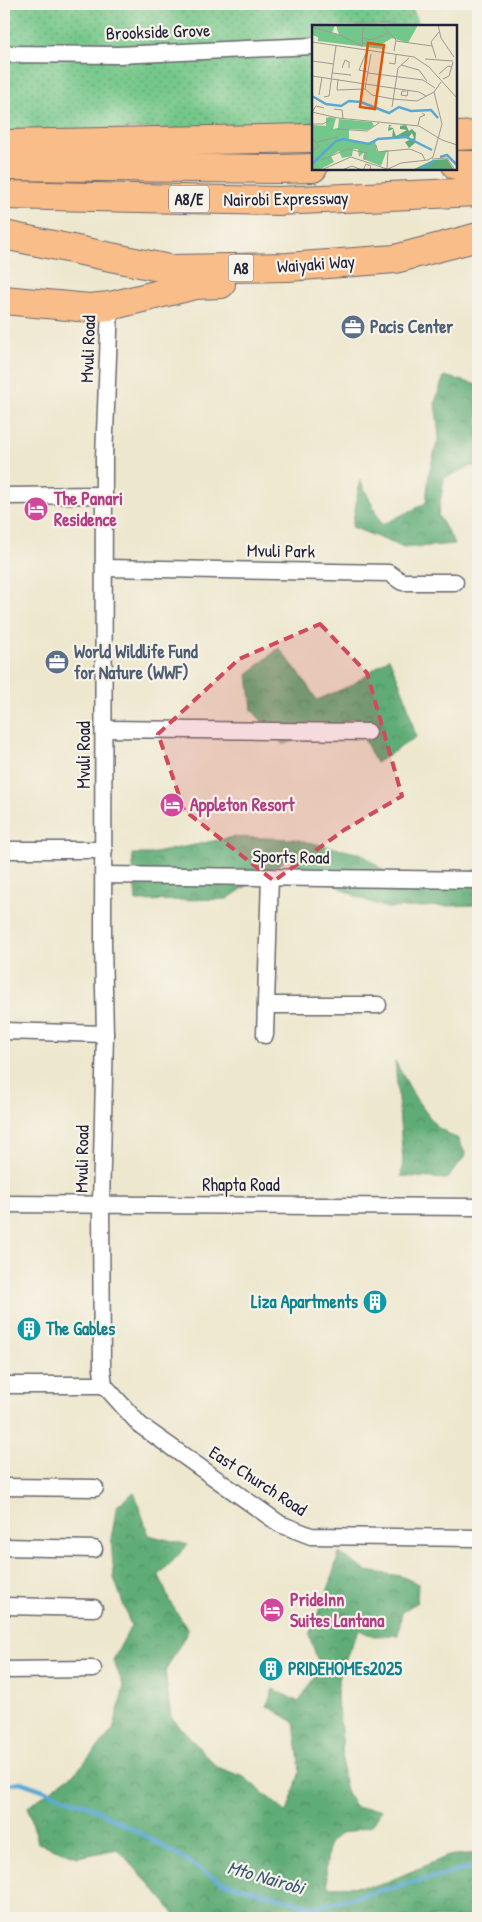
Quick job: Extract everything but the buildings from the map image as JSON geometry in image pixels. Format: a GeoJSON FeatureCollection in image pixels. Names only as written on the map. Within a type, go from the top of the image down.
{"type":"FeatureCollection","features":[{"type":"Feature","properties":{"kind":"highway"},"geometry":{"type":"LineString","coordinates":[[457,136],[478,136]]}},
{"type":"Feature","properties":{"kind":"highway"},"geometry":{"type":"LineString","coordinates":[[4,144],[312,138]]}},
{"type":"Feature","properties":{"kind":"highway"},"geometry":{"type":"LineString","coordinates":[[457,165],[478,165]]}},
{"type":"Feature","properties":{"kind":"highway","name":"Nairobi Expressway"},"geometry":{"type":"LineString","coordinates":[[4,166],[312,168]]}},
{"type":"Feature","properties":{"kind":"highway","name":"Nairobi Expressway"},"geometry":{"type":"LineString","coordinates":[[4,194],[278,201],[478,192]]}},
{"type":"Feature","properties":{"kind":"highway","name":"Waiyaki Way"},"geometry":{"type":"LineString","coordinates":[[4,234],[169,269],[288,267],[395,259],[478,237]]}},
{"type":"Feature","properties":{"kind":"highway"},"geometry":{"type":"LineString","coordinates":[[4,300],[89,308],[110,306],[196,285],[287,282],[456,261],[478,254]]}},
{"type":"Feature","properties":{"kind":"street","name":"Brookside Grove"},"geometry":{"type":"LineString","coordinates":[[4,54],[118,55],[312,46]]}},
{"type":"Feature","properties":{"kind":"street","name":"Mvuli Road"},"geometry":{"type":"LineString","coordinates":[[101,1204],[105,1034],[104,495],[110,306]]}},
{"type":"Feature","properties":{"kind":"street"},"geometry":{"type":"LineString","coordinates":[[4,496],[104,495]]}},
{"type":"Feature","properties":{"kind":"street","name":"Mvuli Park"},"geometry":{"type":"LineString","coordinates":[[104,568],[389,573],[402,582],[455,582]]}},
{"type":"Feature","properties":{"kind":"street"},"geometry":{"type":"LineString","coordinates":[[104,728],[368,732]]}},
{"type":"Feature","properties":{"kind":"street"},"geometry":{"type":"LineString","coordinates":[[4,850],[104,850]]}},
{"type":"Feature","properties":{"kind":"street","name":"Sports Road"},"geometry":{"type":"LineString","coordinates":[[104,875],[478,880]]}},
{"type":"Feature","properties":{"kind":"street"},"geometry":{"type":"LineString","coordinates":[[265,1035],[270,877]]}},
{"type":"Feature","properties":{"kind":"street"},"geometry":{"type":"LineString","coordinates":[[266,1005],[378,1006]]}},
{"type":"Feature","properties":{"kind":"street"},"geometry":{"type":"LineString","coordinates":[[4,1031],[105,1034]]}},
{"type":"Feature","properties":{"kind":"street","name":"Rhapta Road"},"geometry":{"type":"LineString","coordinates":[[4,1204],[478,1207]]}},
{"type":"Feature","properties":{"kind":"street"},"geometry":{"type":"LineString","coordinates":[[4,1385],[104,1385],[102,1369],[101,1204]]}},
{"type":"Feature","properties":{"kind":"street","name":"East Church Road"},"geometry":{"type":"LineString","coordinates":[[104,1385],[140,1425],[280,1524],[293,1530],[311,1536],[478,1538]]}},
{"type":"Feature","properties":{"kind":"street"},"geometry":{"type":"LineString","coordinates":[[4,1487],[95,1488]]}},
{"type":"Feature","properties":{"kind":"street"},"geometry":{"type":"LineString","coordinates":[[4,1547],[94,1549]]}},
{"type":"Feature","properties":{"kind":"street"},"geometry":{"type":"LineString","coordinates":[[4,1606],[94,1608]]}},
{"type":"Feature","properties":{"kind":"street"},"geometry":{"type":"LineString","coordinates":[[4,1670],[93,1669]]}},
{"type":"Feature","properties":{"kind":"highlighted area"},"geometry":{"type":"Polygon","coordinates":[[[320,624],[367,673],[402,796],[344,830],[274,881],[184,810],[158,734],[239,659],[320,624]]]}},
{"type":"Feature","properties":{"kind":"green space"},"geometry":{"type":"Polygon","coordinates":[[[4,4],[410,4],[420,25],[312,25],[312,125],[4,132],[4,4]]]}},
{"type":"Feature","properties":{"kind":"green space"},"geometry":{"type":"Polygon","coordinates":[[[444,376],[478,385],[478,466],[471,466],[444,478],[438,515],[455,544],[405,548],[352,527],[360,480],[382,525],[426,503],[429,473],[439,436],[435,402],[444,376]]]}},
{"type":"Feature","properties":{"kind":"green space"},"geometry":{"type":"Polygon","coordinates":[[[279,648],[317,700],[352,685],[389,658],[405,696],[416,737],[376,763],[354,718],[283,745],[252,710],[248,674],[279,648]]]}},
{"type":"Feature","properties":{"kind":"green space"},"geometry":{"type":"Polygon","coordinates":[[[233,837],[294,839],[362,854],[411,892],[478,869],[478,905],[387,908],[359,898],[287,859],[227,899],[136,901],[132,854],[150,854],[233,837]]]}},
{"type":"Feature","properties":{"kind":"green space"},"geometry":{"type":"Polygon","coordinates":[[[395,1061],[416,1099],[437,1127],[458,1139],[466,1155],[447,1179],[401,1176],[403,1160],[395,1061]]]}},
{"type":"Feature","properties":{"kind":"green space"},"geometry":{"type":"Polygon","coordinates":[[[134,1492],[149,1535],[188,1545],[159,1575],[170,1602],[188,1630],[165,1672],[171,1717],[217,1767],[244,1777],[287,1813],[300,1771],[294,1722],[267,1706],[273,1689],[299,1702],[320,1667],[309,1635],[330,1584],[339,1553],[366,1571],[401,1576],[418,1584],[417,1602],[402,1612],[398,1635],[373,1636],[359,1630],[342,1670],[337,1700],[346,1791],[356,1808],[382,1809],[371,1826],[341,1834],[329,1843],[326,1870],[328,1887],[377,1886],[448,1856],[478,1853],[478,1918],[177,1918],[118,1849],[78,1857],[38,1843],[28,1807],[76,1772],[113,1730],[124,1687],[113,1660],[131,1626],[114,1578],[111,1539],[117,1506],[134,1492]]]}},
{"type":"Feature","properties":{"kind":"waterway","name":"Mto Nairobi"},"geometry":{"type":"LineString","coordinates":[[4,1785],[20,1782],[89,1806],[151,1839],[221,1882],[315,1907],[478,1866]]}},
{"type":"Feature","properties":{"kind":"place","name":"Pacis Center"},"geometry":{"type":"Point","coordinates":[353,327]}},
{"type":"Feature","properties":{"kind":"place","name":"The Panari Residence"},"geometry":{"type":"Point","coordinates":[36,509]}},
{"type":"Feature","properties":{"kind":"place","name":"World Wildlife Fund for Nature (WWF)"},"geometry":{"type":"Point","coordinates":[57,662]}},
{"type":"Feature","properties":{"kind":"place","name":"Appleton Resort"},"geometry":{"type":"Point","coordinates":[172,805]}},
{"type":"Feature","properties":{"kind":"place","name":"Liza Apartments"},"geometry":{"type":"Point","coordinates":[375,1302]}},
{"type":"Feature","properties":{"kind":"place","name":"The Gables"},"geometry":{"type":"Point","coordinates":[29,1329]}},
{"type":"Feature","properties":{"kind":"place","name":"PrideInn Suites Lantana"},"geometry":{"type":"Point","coordinates":[272,1610]}},
{"type":"Feature","properties":{"kind":"place","name":"PRIDEHOMEs2025"},"geometry":{"type":"Point","coordinates":[271,1669]}}]}
